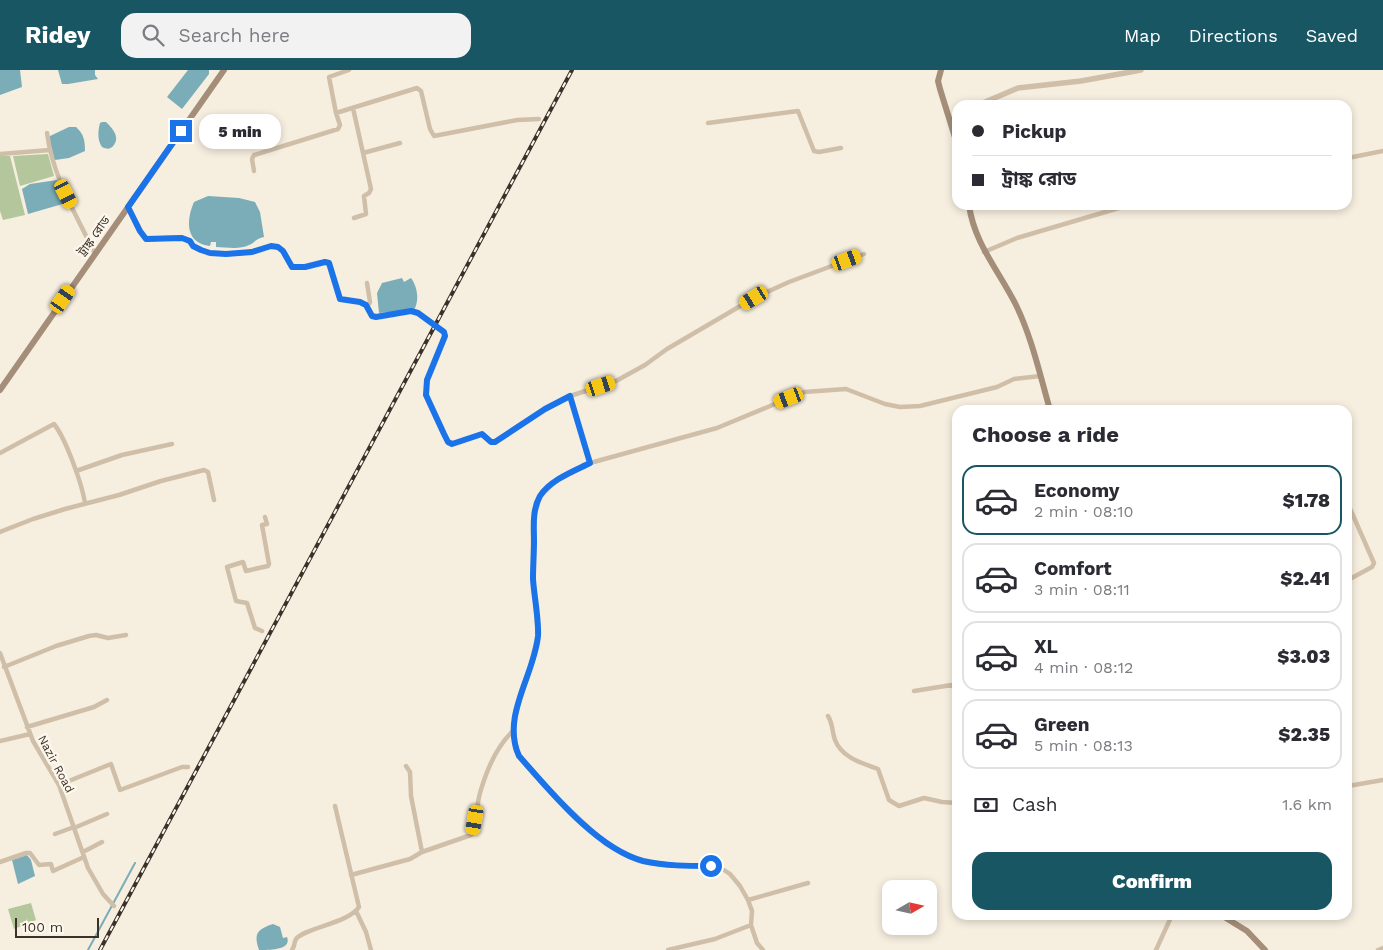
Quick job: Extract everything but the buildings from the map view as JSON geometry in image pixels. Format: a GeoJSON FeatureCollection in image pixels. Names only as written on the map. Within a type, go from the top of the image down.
{"type":"FeatureCollection","features":[{"type":"Feature","properties":{"kind":"main road","name":"ট্রাঙ্ক রোড"},"geometry":{"type":"LineString","coordinates":[[0,390],[224,70]]}},
{"type":"Feature","properties":{"kind":"main road"},"geometry":{"type":"LineString","coordinates":[[940,70],[938,82],[952,128]]}},
{"type":"Feature","properties":{"kind":"main road"},"geometry":{"type":"LineString","coordinates":[[970,210],[976,235],[984,252],[1016,305],[1030,340],[1049,405]]}},
{"type":"Feature","properties":{"kind":"main road"},"geometry":{"type":"LineString","coordinates":[[1228,920],[1246,931],[1265,950]]}},
{"type":"Feature","properties":{"kind":"street"},"geometry":{"type":"LineString","coordinates":[[254,171],[252,159],[254,155],[338,129],[340,124],[336,114],[329,77],[349,70]]}},
{"type":"Feature","properties":{"kind":"street"},"geometry":{"type":"LineString","coordinates":[[990,100],[1018,88],[1081,81],[1141,70]]}},
{"type":"Feature","properties":{"kind":"street"},"geometry":{"type":"LineString","coordinates":[[336,114],[417,88],[421,91],[430,129],[434,136],[517,120],[539,119]]}},
{"type":"Feature","properties":{"kind":"street"},"geometry":{"type":"LineString","coordinates":[[353,108],[371,189],[369,194],[364,196],[366,214],[354,218]]}},
{"type":"Feature","properties":{"kind":"street"},"geometry":{"type":"LineString","coordinates":[[708,123],[798,111],[814,150],[819,152],[841,148]]}},
{"type":"Feature","properties":{"kind":"street"},"geometry":{"type":"LineString","coordinates":[[47,133],[59,181],[95,254]]}},
{"type":"Feature","properties":{"kind":"street"},"geometry":{"type":"LineString","coordinates":[[362,153],[400,143]]}},
{"type":"Feature","properties":{"kind":"street"},"geometry":{"type":"LineString","coordinates":[[0,154],[50,150]]}},
{"type":"Feature","properties":{"kind":"street"},"geometry":{"type":"LineString","coordinates":[[1352,157],[1383,151]]}},
{"type":"Feature","properties":{"kind":"street"},"geometry":{"type":"LineString","coordinates":[[128,207],[146,239],[182,238],[190,241],[193,246],[201,250],[218,254],[252,252],[271,246],[278,247],[283,251],[292,267],[329,263],[340,299],[360,302],[366,305],[372,316],[376,317],[411,311],[418,313],[444,332],[444,340],[427,380],[426,395],[448,442],[452,444],[482,434],[491,442],[495,442],[545,409],[570,396],[616,381],[754,298],[789,282],[864,254]]}},
{"type":"Feature","properties":{"kind":"street"},"geometry":{"type":"LineString","coordinates":[[984,252],[1017,238],[1112,210]]}},
{"type":"Feature","properties":{"kind":"street"},"geometry":{"type":"LineString","coordinates":[[367,283],[370,302],[367,307]]}},
{"type":"Feature","properties":{"kind":"street"},"geometry":{"type":"LineString","coordinates":[[763,950],[757,943],[751,925],[752,911],[748,900],[730,874],[721,868],[711,866],[679,866],[644,861],[628,856],[606,844],[557,798],[519,756],[515,748],[513,731],[538,635],[533,577],[533,521],[540,496],[559,478],[590,463],[718,428],[804,392],[846,389],[885,404],[900,407],[920,406],[996,387],[1014,379],[1040,376]]}},
{"type":"Feature","properties":{"kind":"street"},"geometry":{"type":"LineString","coordinates":[[570,396],[590,463]]}},
{"type":"Feature","properties":{"kind":"street"},"geometry":{"type":"LineString","coordinates":[[0,453],[54,424],[76,471],[83,491],[84,503]]}},
{"type":"Feature","properties":{"kind":"street"},"geometry":{"type":"LineString","coordinates":[[76,471],[122,455],[172,444]]}},
{"type":"Feature","properties":{"kind":"street"},"geometry":{"type":"LineString","coordinates":[[0,532],[33,518],[206,470],[214,500]]}},
{"type":"Feature","properties":{"kind":"street"},"geometry":{"type":"LineString","coordinates":[[1352,513],[1374,563],[1372,567],[1352,578]]}},
{"type":"Feature","properties":{"kind":"street"},"geometry":{"type":"LineString","coordinates":[[262,631],[255,628],[247,602],[236,601],[227,567],[243,562],[246,571],[268,566],[262,525],[267,524],[265,516]]}},
{"type":"Feature","properties":{"kind":"street"},"geometry":{"type":"LineString","coordinates":[[4,667],[56,646],[89,636],[96,635],[108,638],[126,635]]}},
{"type":"Feature","properties":{"kind":"street","name":"Nazir Road"},"geometry":{"type":"LineString","coordinates":[[0,653],[33,741],[60,785],[84,857],[95,882],[114,906]]}},
{"type":"Feature","properties":{"kind":"street"},"geometry":{"type":"LineString","coordinates":[[914,691],[952,685]]}},
{"type":"Feature","properties":{"kind":"street"},"geometry":{"type":"LineString","coordinates":[[27,727],[94,707],[107,700]]}},
{"type":"Feature","properties":{"kind":"street"},"geometry":{"type":"LineString","coordinates":[[828,716],[834,737],[850,758],[868,767],[878,769],[889,800],[900,806],[924,798],[952,803]]}},
{"type":"Feature","properties":{"kind":"street"},"geometry":{"type":"LineString","coordinates":[[351,875],[410,859],[422,852],[473,833],[480,793],[489,770],[504,739],[513,731]]}},
{"type":"Feature","properties":{"kind":"street"},"geometry":{"type":"LineString","coordinates":[[0,741],[30,734]]}},
{"type":"Feature","properties":{"kind":"street"},"geometry":{"type":"LineString","coordinates":[[60,785],[112,764],[120,790],[182,767],[188,767]]}},
{"type":"Feature","properties":{"kind":"street"},"geometry":{"type":"LineString","coordinates":[[406,766],[410,772],[411,796],[422,852]]}},
{"type":"Feature","properties":{"kind":"street"},"geometry":{"type":"LineString","coordinates":[[1352,785],[1383,780]]}},
{"type":"Feature","properties":{"kind":"street"},"geometry":{"type":"LineString","coordinates":[[292,950],[296,939],[303,934],[333,923],[358,910],[359,905],[335,806]]}},
{"type":"Feature","properties":{"kind":"street"},"geometry":{"type":"LineString","coordinates":[[55,834],[107,814]]}},
{"type":"Feature","properties":{"kind":"street"},"geometry":{"type":"LineString","coordinates":[[0,862],[26,853],[32,855],[38,865],[51,864],[53,871],[84,857],[83,852],[102,842]]}},
{"type":"Feature","properties":{"kind":"street"},"geometry":{"type":"LineString","coordinates":[[748,900],[808,883]]}},
{"type":"Feature","properties":{"kind":"street"},"geometry":{"type":"LineString","coordinates":[[356,911],[366,932],[371,950]]}},
{"type":"Feature","properties":{"kind":"street"},"geometry":{"type":"LineString","coordinates":[[1156,950],[1170,920]]}},
{"type":"Feature","properties":{"kind":"street"},"geometry":{"type":"LineString","coordinates":[[668,950],[714,939],[751,925]]}},
{"type":"Feature","properties":{"kind":"street"},"geometry":{"type":"LineString","coordinates":[[1378,950],[1383,948]]}},
{"type":"Feature","properties":{"kind":"green space"},"geometry":{"type":"Polygon","coordinates":[[[48,154],[54,176],[20,186],[13,156],[48,154]]]}},
{"type":"Feature","properties":{"kind":"green space"},"geometry":{"type":"Polygon","coordinates":[[[0,156],[10,156],[25,215],[3,220],[0,211],[0,156]]]}},
{"type":"Feature","properties":{"kind":"green space"},"geometry":{"type":"Polygon","coordinates":[[[31,903],[36,920],[14,929],[8,909],[31,903]]]}},
{"type":"Feature","properties":{"kind":"water"},"geometry":{"type":"Polygon","coordinates":[[[0,70],[20,70],[22,87],[0,95],[0,70]]]}},
{"type":"Feature","properties":{"kind":"water"},"geometry":{"type":"Polygon","coordinates":[[[58,70],[95,70],[95,75],[98,79],[62,84],[58,70]]]}},
{"type":"Feature","properties":{"kind":"water"},"geometry":{"type":"Polygon","coordinates":[[[188,70],[209,70],[209,74],[182,109],[167,97],[188,70]]]}},
{"type":"Feature","properties":{"kind":"water"},"geometry":{"type":"Polygon","coordinates":[[[106,122],[116,135],[116,142],[107,149],[102,147],[99,141],[98,135],[100,123],[106,122]]]}},
{"type":"Feature","properties":{"kind":"water"},"geometry":{"type":"Polygon","coordinates":[[[69,127],[76,127],[81,132],[85,151],[69,158],[55,160],[50,149],[50,136],[69,127]]]}},
{"type":"Feature","properties":{"kind":"water"},"geometry":{"type":"Polygon","coordinates":[[[57,180],[66,203],[28,214],[22,189],[30,184],[57,180]]]}},
{"type":"Feature","properties":{"kind":"water"},"geometry":{"type":"Polygon","coordinates":[[[208,196],[239,198],[255,202],[260,212],[264,237],[245,247],[237,248],[216,247],[216,242],[211,242],[210,246],[196,240],[190,230],[191,209],[194,202],[208,196]]]}},
{"type":"Feature","properties":{"kind":"water"},"geometry":{"type":"Polygon","coordinates":[[[402,278],[404,282],[411,278],[415,285],[417,298],[414,310],[379,313],[377,293],[382,283],[402,278]]]}},
{"type":"Feature","properties":{"kind":"water"},"geometry":{"type":"Polygon","coordinates":[[[27,855],[31,860],[35,876],[18,884],[12,860],[27,855]]]}},
{"type":"Feature","properties":{"kind":"water"},"geometry":{"type":"Polygon","coordinates":[[[273,924],[280,927],[283,938],[287,937],[286,945],[269,950],[259,950],[257,944],[258,932],[273,924]]]}},
{"type":"Feature","properties":{"kind":"waterway"},"geometry":{"type":"LineString","coordinates":[[88,950],[135,863]]}},
{"type":"Feature","properties":{"kind":"railway"},"geometry":{"type":"LineString","coordinates":[[100,950],[572,70]]}},
{"type":"Feature","properties":{"kind":"route"},"geometry":{"type":"LineString","coordinates":[[181,131],[128,207],[135,223],[146,239],[182,238],[190,241],[193,246],[201,250],[210,253],[226,254],[252,252],[271,246],[278,247],[281,248],[292,267],[329,263],[340,299],[360,302],[366,305],[372,316],[376,317],[411,311],[427,319],[444,332],[445,336],[427,380],[426,395],[448,442],[452,444],[482,434],[491,442],[495,442],[545,409],[570,396],[590,463],[559,478],[540,496],[536,506],[533,521],[533,577],[538,635],[513,727],[515,748],[519,756],[557,798],[606,844],[628,856],[644,861],[679,866],[711,866]]}}]}
